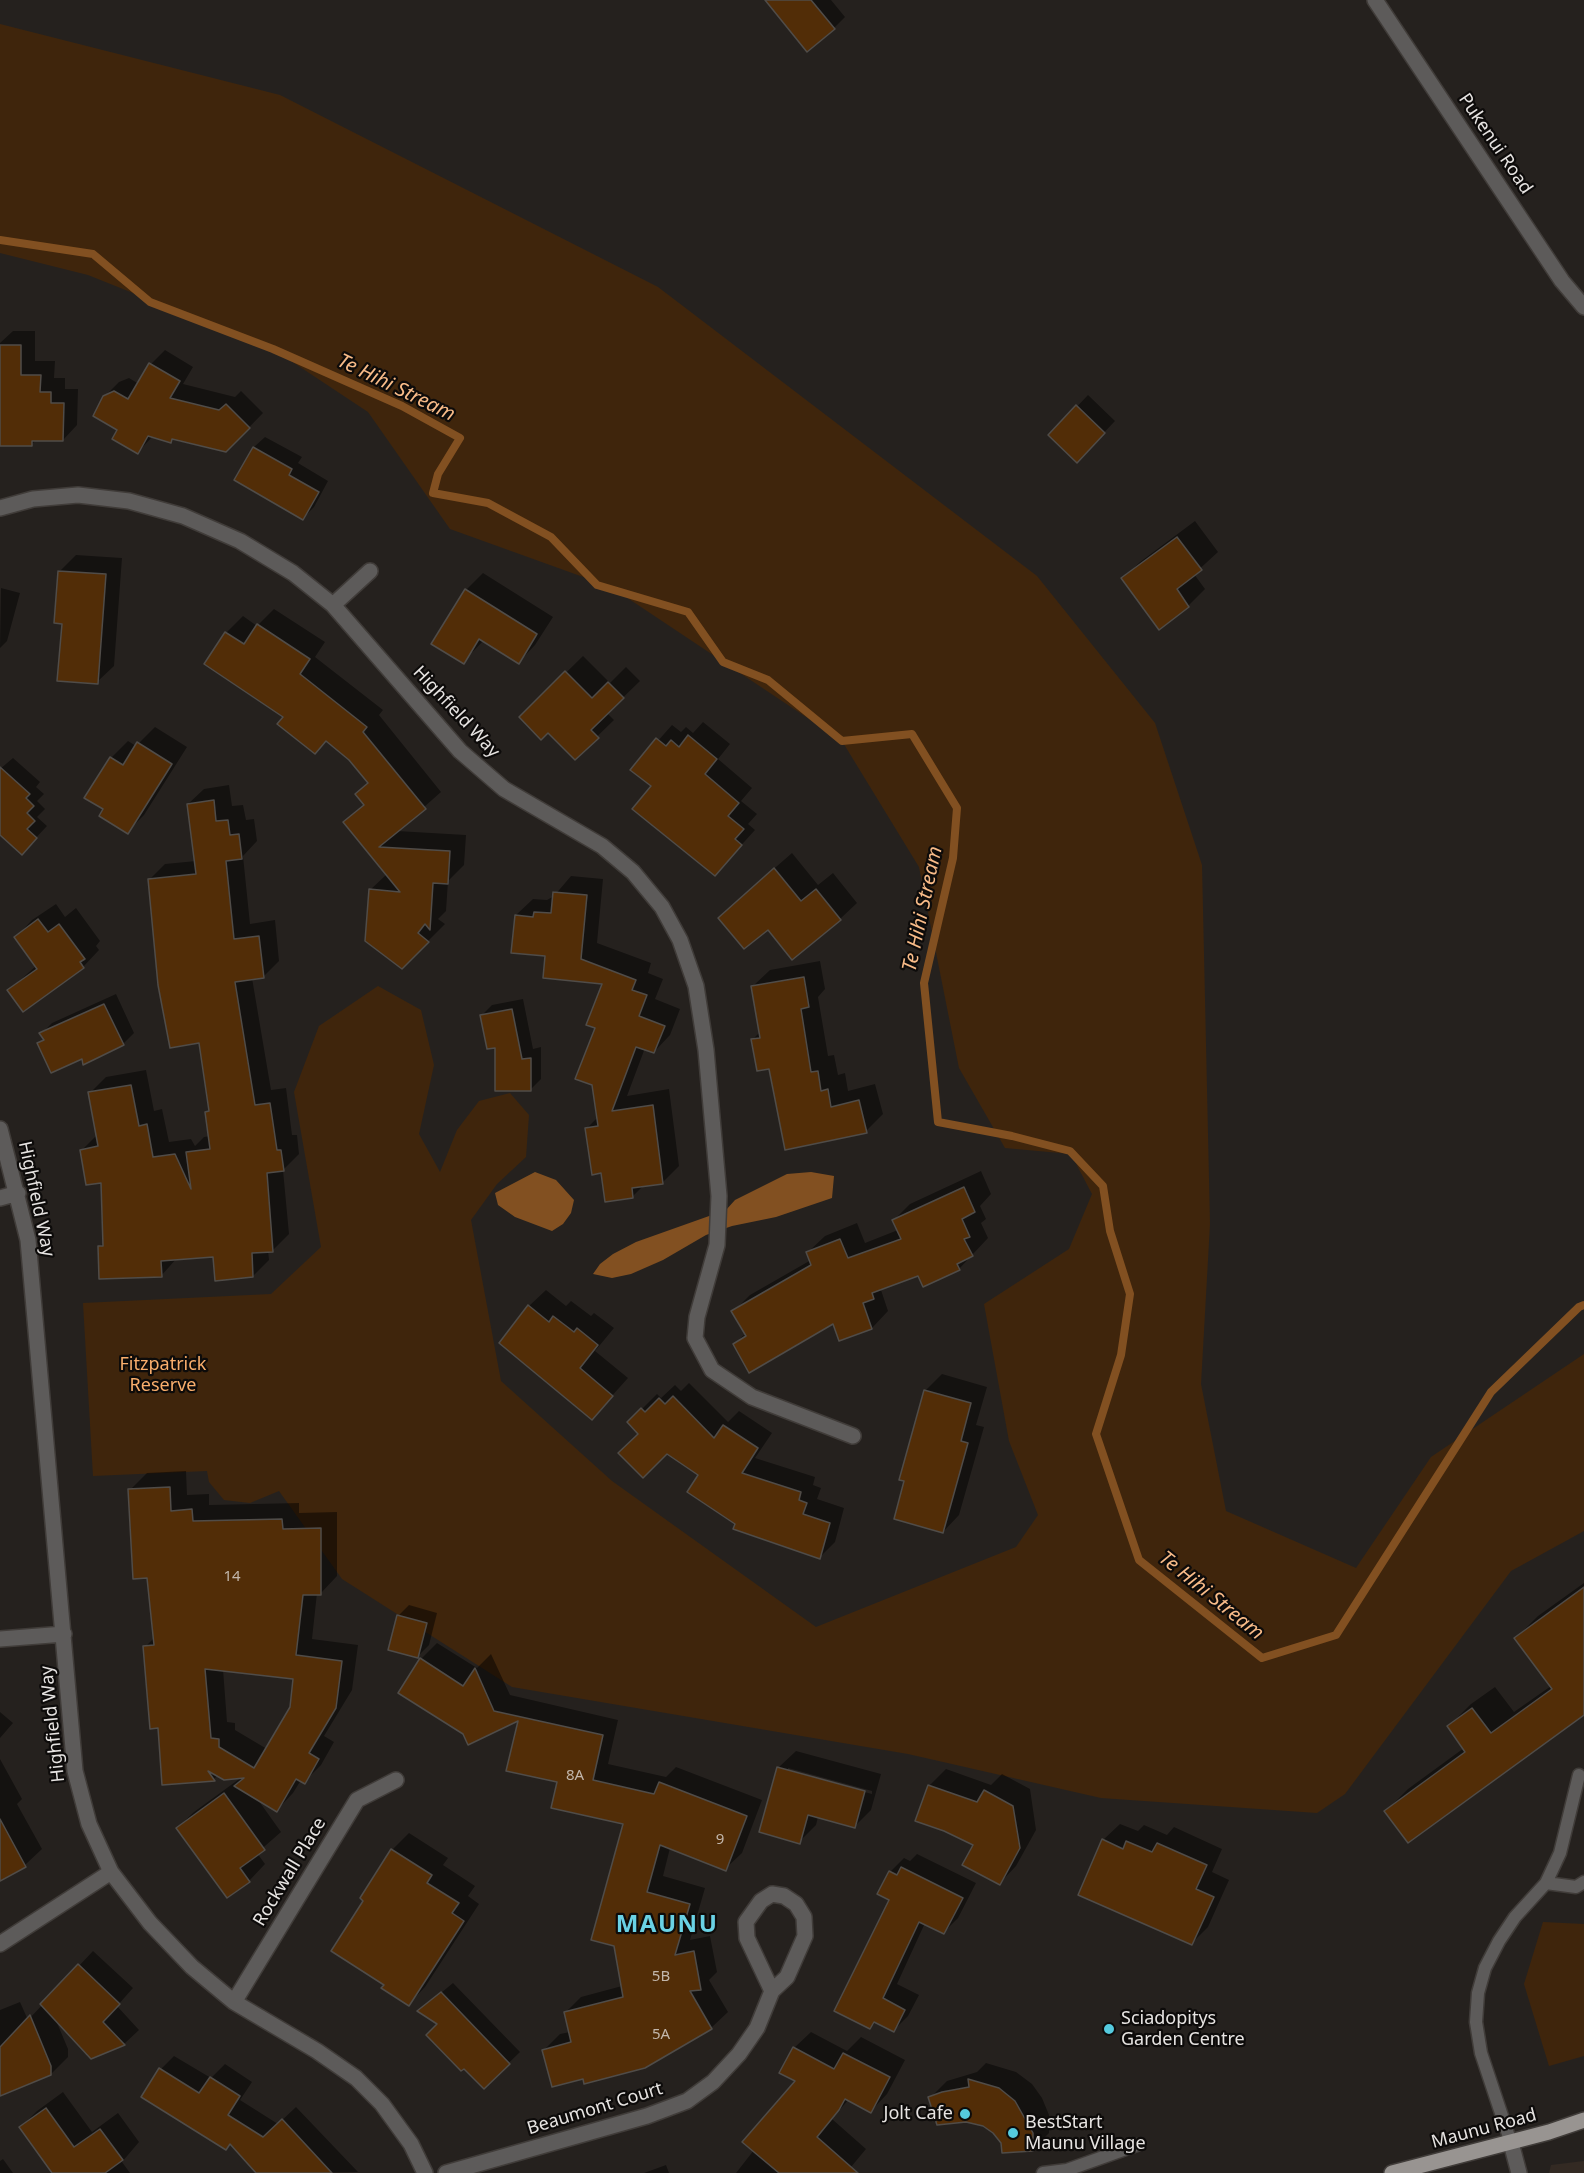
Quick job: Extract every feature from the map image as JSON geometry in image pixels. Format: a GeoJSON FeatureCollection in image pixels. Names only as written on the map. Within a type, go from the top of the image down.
{"type":"FeatureCollection","features":[{"type":"Feature","properties":{"kind":"main road","name":"Maunu Road"},"geometry":{"type":"LineString","coordinates":[[1392,2173],[1511,2143],[1584,2120]]}},
{"type":"Feature","properties":{"kind":"street","name":"Pukenui Road"},"geometry":{"type":"LineString","coordinates":[[1375,0],[1562,280],[1584,307]]}},
{"type":"Feature","properties":{"kind":"street","name":"Highfield Way"},"geometry":{"type":"LineString","coordinates":[[0,508],[33,499],[78,495],[129,501],[183,516],[240,541],[293,573],[333,605],[460,751],[504,789],[602,846],[633,872],[662,907],[680,940],[696,986],[706,1050],[718,1204],[717,1245],[697,1317],[695,1338],[712,1370],[752,1397],[853,1436]]}},
{"type":"Feature","properties":{"kind":"street"},"geometry":{"type":"LineString","coordinates":[[333,605],[370,571]]}},
{"type":"Feature","properties":{"kind":"street","name":"Highfield Way"},"geometry":{"type":"LineString","coordinates":[[0,1129],[28,1240],[75,1771],[89,1824],[111,1872],[150,1923],[184,1960],[234,2002],[317,2051],[356,2078],[382,2104],[400,2128],[411,2144],[425,2173]]}},
{"type":"Feature","properties":{"kind":"street"},"geometry":{"type":"LineString","coordinates":[[0,1198],[18,1193]]}},
{"type":"Feature","properties":{"kind":"street"},"geometry":{"type":"LineString","coordinates":[[0,1639],[64,1634]]}},
{"type":"Feature","properties":{"kind":"street","name":"Rockwall Place"},"geometry":{"type":"LineString","coordinates":[[234,2002],[357,1800],[396,1780]]}},
{"type":"Feature","properties":{"kind":"street"},"geometry":{"type":"LineString","coordinates":[[0,1944],[111,1872]]}},
{"type":"Feature","properties":{"kind":"street","name":"Beaumont Court"},"geometry":{"type":"LineString","coordinates":[[446,2173],[646,2116],[687,2101],[713,2082],[739,2054],[757,2028],[772,1991],[788,1977],[805,1936],[804,1917],[796,1904],[784,1896],[772,1894],[756,1905],[746,1922],[747,1938],[772,1991]]}},
{"type":"Feature","properties":{"kind":"street"},"geometry":{"type":"LineString","coordinates":[[1511,2143],[1519,2173]]}},
{"type":"Feature","properties":{"kind":"lane"},"geometry":{"type":"LineString","coordinates":[[1511,2143],[1482,2053],[1476,2022],[1478,1994],[1485,1968],[1499,1941],[1515,1917],[1546,1882],[1560,1853],[1579,1776]]}},
{"type":"Feature","properties":{"kind":"lane"},"geometry":{"type":"LineString","coordinates":[[1546,1882],[1576,1887],[1584,1882]]}},
{"type":"Feature","properties":{"kind":"lane"},"geometry":{"type":"LineString","coordinates":[[1043,2173],[1067,2170],[1137,2145]]}},
{"type":"Feature","properties":{"kind":"shaded area"},"geometry":{"type":"Polygon","coordinates":[[[535,1172],[556,1180],[574,1200],[571,1213],[563,1224],[552,1231],[515,1217],[498,1205],[495,1193],[535,1172]]]}},
{"type":"Feature","properties":{"kind":"shaded area"},"geometry":{"type":"Polygon","coordinates":[[[811,1172],[834,1176],[832,1198],[776,1217],[732,1226],[706,1235],[663,1260],[631,1274],[612,1278],[593,1274],[600,1264],[613,1254],[636,1242],[726,1210],[735,1200],[787,1174],[811,1172]]]}},
{"type":"Feature","properties":{"kind":"shaded area"},"geometry":{"type":"Polygon","coordinates":[[[1584,2161],[1584,2173],[1549,2173],[1551,2165],[1584,2161]]]}},
{"type":"Feature","properties":{"kind":"green space","name":"Fitzpatrick Reserve"},"geometry":{"type":"Polygon","coordinates":[[[0,24],[280,95],[658,287],[1037,576],[1155,723],[1202,865],[1210,1224],[1201,1384],[1226,1511],[1356,1568],[1431,1457],[1584,1354],[1584,1531],[1511,1571],[1345,1794],[1317,1813],[1101,1798],[908,1754],[512,1687],[342,1579],[279,1491],[250,1503],[224,1500],[209,1482],[207,1471],[93,1476],[83,1303],[271,1294],[321,1247],[294,1092],[319,1026],[378,986],[421,1010],[434,1065],[419,1134],[440,1172],[457,1130],[479,1101],[510,1093],[529,1115],[526,1157],[497,1184],[471,1220],[501,1381],[612,1481],[816,1627],[1016,1547],[1038,1515],[1009,1441],[984,1304],[1069,1249],[1092,1194],[1071,1154],[1005,1148],[959,1068],[919,867],[842,741],[611,587],[450,529],[368,412],[273,349],[88,275],[0,253],[0,24]]]}},
{"type":"Feature","properties":{"kind":"green space"},"geometry":{"type":"Polygon","coordinates":[[[1543,1922],[1584,1924],[1584,2056],[1549,2066],[1524,1984],[1543,1922]]]}},
{"type":"Feature","properties":{"kind":"building"},"geometry":{"type":"Polygon","coordinates":[[[765,0],[811,0],[835,29],[807,52],[765,0]]]}},
{"type":"Feature","properties":{"kind":"building"},"geometry":{"type":"Polygon","coordinates":[[[0,345],[21,345],[21,375],[41,375],[40,392],[51,392],[51,403],[64,403],[63,441],[32,441],[32,446],[0,446],[0,345]]]}},
{"type":"Feature","properties":{"kind":"building"},"geometry":{"type":"Polygon","coordinates":[[[149,363],[180,381],[170,398],[219,410],[226,404],[250,428],[226,452],[172,439],[171,443],[148,436],[138,454],[112,439],[117,430],[93,416],[103,396],[114,391],[128,399],[149,363]]]}},
{"type":"Feature","properties":{"kind":"building"},"geometry":{"type":"Polygon","coordinates":[[[1076,405],[1105,433],[1077,463],[1048,435],[1076,405]]]}},
{"type":"Feature","properties":{"kind":"building"},"geometry":{"type":"Polygon","coordinates":[[[253,447],[292,469],[289,475],[319,492],[303,520],[234,480],[253,447]]]}},
{"type":"Feature","properties":{"kind":"building"},"geometry":{"type":"Polygon","coordinates":[[[1177,537],[1202,570],[1177,589],[1189,607],[1159,630],[1121,578],[1177,537]]]}},
{"type":"Feature","properties":{"kind":"building"},"geometry":{"type":"Polygon","coordinates":[[[58,571],[106,574],[98,684],[57,681],[62,624],[54,623],[58,571]]]}},
{"type":"Feature","properties":{"kind":"building"},"geometry":{"type":"Polygon","coordinates":[[[465,589],[537,634],[519,664],[479,639],[464,664],[431,644],[465,589]]]}},
{"type":"Feature","properties":{"kind":"building"},"geometry":{"type":"Polygon","coordinates":[[[257,624],[310,659],[300,674],[367,727],[363,732],[426,809],[379,847],[450,851],[448,884],[433,883],[430,930],[425,924],[418,933],[429,942],[402,969],[365,941],[369,889],[400,892],[343,822],[364,805],[355,794],[368,783],[349,760],[326,741],[315,754],[277,724],[283,717],[204,664],[225,632],[244,644],[257,624]]]}},
{"type":"Feature","properties":{"kind":"building"},"geometry":{"type":"Polygon","coordinates":[[[565,671],[592,698],[608,682],[624,698],[591,730],[599,738],[575,760],[548,733],[541,740],[519,717],[565,671]]]}},
{"type":"Feature","properties":{"kind":"building"},"geometry":{"type":"Polygon","coordinates":[[[688,735],[717,759],[705,774],[739,803],[728,816],[744,829],[735,839],[742,845],[715,876],[632,809],[651,786],[630,770],[656,738],[666,746],[671,740],[679,747],[688,735]]]}},
{"type":"Feature","properties":{"kind":"building"},"geometry":{"type":"Polygon","coordinates":[[[137,742],[172,764],[128,834],[99,816],[103,809],[84,798],[110,757],[123,765],[137,742]]]}},
{"type":"Feature","properties":{"kind":"building"},"geometry":{"type":"Polygon","coordinates":[[[0,767],[30,794],[26,798],[34,806],[27,813],[35,821],[27,829],[37,838],[22,855],[0,835],[0,767]]]}},
{"type":"Feature","properties":{"kind":"building"},"geometry":{"type":"Polygon","coordinates":[[[214,800],[216,821],[228,820],[230,835],[239,834],[242,859],[226,861],[234,939],[259,936],[264,978],[235,982],[255,1105],[270,1103],[277,1150],[281,1150],[284,1171],[267,1173],[273,1252],[252,1253],[253,1277],[215,1281],[213,1257],[161,1261],[162,1277],[99,1279],[98,1246],[103,1246],[101,1183],[86,1185],[80,1150],[98,1146],[88,1092],[131,1085],[139,1126],[147,1124],[153,1157],[175,1154],[191,1189],[186,1152],[210,1149],[205,1112],[209,1111],[199,1043],[170,1048],[158,985],[148,879],[196,874],[187,804],[214,800]]]}},
{"type":"Feature","properties":{"kind":"building"},"geometry":{"type":"Polygon","coordinates":[[[774,868],[801,901],[816,889],[841,920],[792,960],[768,930],[744,949],[718,918],[774,868]]]}},
{"type":"Feature","properties":{"kind":"building"},"geometry":{"type":"Polygon","coordinates":[[[553,892],[587,895],[581,959],[636,980],[632,990],[647,995],[639,1016],[665,1026],[654,1053],[636,1047],[612,1111],[653,1105],[663,1184],[632,1188],[633,1198],[605,1202],[601,1173],[592,1175],[585,1128],[598,1126],[592,1085],[575,1079],[595,1028],[586,1025],[602,984],[543,978],[545,956],[511,953],[515,915],[533,917],[534,912],[551,913],[553,892]]]}},
{"type":"Feature","properties":{"kind":"building"},"geometry":{"type":"Polygon","coordinates":[[[38,919],[48,932],[59,924],[85,959],[80,962],[84,968],[23,1012],[7,990],[37,969],[14,937],[38,919]]]}},
{"type":"Feature","properties":{"kind":"building"},"geometry":{"type":"Polygon","coordinates":[[[804,977],[809,1007],[801,1009],[811,1072],[818,1071],[821,1091],[828,1089],[831,1107],[859,1100],[867,1133],[785,1150],[769,1069],[757,1071],[751,1039],[760,1038],[751,986],[804,977]]]}},
{"type":"Feature","properties":{"kind":"building"},"geometry":{"type":"Polygon","coordinates":[[[104,1004],[124,1045],[83,1065],[82,1059],[51,1073],[37,1043],[44,1040],[39,1033],[104,1004]]]}},
{"type":"Feature","properties":{"kind":"building"},"geometry":{"type":"Polygon","coordinates":[[[512,1009],[522,1059],[531,1058],[531,1091],[495,1091],[495,1048],[487,1049],[480,1015],[512,1009]]]}},
{"type":"Feature","properties":{"kind":"building"},"geometry":{"type":"Polygon","coordinates":[[[964,1187],[975,1212],[962,1219],[970,1237],[964,1239],[973,1256],[957,1264],[960,1270],[923,1287],[918,1276],[872,1293],[874,1299],[863,1303],[872,1329],[839,1341],[833,1324],[749,1373],[733,1344],[746,1336],[731,1311],[811,1265],[806,1252],[840,1239],[848,1258],[901,1239],[892,1220],[964,1187]]]}},
{"type":"Feature","properties":{"kind":"building"},"geometry":{"type":"Polygon","coordinates":[[[528,1305],[549,1322],[553,1316],[574,1332],[577,1328],[598,1345],[580,1368],[613,1396],[592,1420],[499,1343],[528,1305]]]}},
{"type":"Feature","properties":{"kind":"building"},"geometry":{"type":"Polygon","coordinates":[[[924,1390],[971,1403],[961,1441],[968,1443],[943,1533],[894,1519],[904,1481],[899,1480],[924,1390]]]}},
{"type":"Feature","properties":{"kind":"building"},"geometry":{"type":"Polygon","coordinates":[[[673,1396],[714,1438],[723,1425],[758,1448],[742,1473],[801,1492],[799,1500],[807,1503],[803,1514],[830,1523],[820,1559],[733,1529],[735,1524],[687,1492],[698,1475],[667,1454],[643,1478],[618,1453],[638,1434],[627,1422],[641,1408],[645,1412],[659,1398],[665,1404],[673,1396]]]}},
{"type":"Feature","properties":{"kind":"building"},"geometry":{"type":"Polygon","coordinates":[[[170,1487],[171,1511],[192,1509],[193,1521],[282,1519],[283,1529],[321,1528],[321,1595],[303,1595],[296,1655],[342,1661],[336,1708],[309,1753],[319,1759],[305,1784],[296,1779],[277,1812],[234,1786],[244,1778],[224,1780],[208,1771],[215,1781],[162,1785],[158,1728],[150,1729],[143,1646],[154,1645],[147,1578],[133,1579],[128,1489],[170,1487]],[[205,1669],[211,1738],[219,1739],[219,1747],[254,1768],[290,1707],[293,1679],[205,1669]]]}},
{"type":"Feature","properties":{"kind":"building"},"geometry":{"type":"Polygon","coordinates":[[[1584,1587],[1584,1715],[1408,1843],[1384,1811],[1465,1752],[1447,1726],[1472,1708],[1491,1733],[1552,1689],[1514,1638],[1584,1587]]]}},
{"type":"Feature","properties":{"kind":"building"},"geometry":{"type":"Polygon","coordinates":[[[397,1615],[427,1623],[418,1658],[388,1650],[397,1615]]]}},
{"type":"Feature","properties":{"kind":"building"},"geometry":{"type":"Polygon","coordinates":[[[420,1658],[463,1686],[475,1668],[494,1711],[603,1735],[593,1780],[654,1794],[659,1782],[747,1816],[726,1871],[660,1845],[647,1892],[690,1904],[675,1955],[694,1951],[701,1990],[690,1991],[712,2029],[645,2068],[584,2084],[583,2079],[552,2087],[542,2050],[571,2042],[564,2012],[623,1997],[614,1946],[591,1940],[623,1824],[551,1808],[557,1782],[506,1771],[518,1721],[468,1745],[463,1734],[398,1693],[420,1658]]]}},
{"type":"Feature","properties":{"kind":"building"},"geometry":{"type":"Polygon","coordinates":[[[777,1767],[865,1791],[855,1828],[808,1815],[800,1844],[759,1832],[777,1767]]]}},
{"type":"Feature","properties":{"kind":"building"},"geometry":{"type":"Polygon","coordinates":[[[928,1785],[977,1802],[984,1790],[1013,1806],[1020,1848],[1000,1885],[962,1865],[973,1845],[944,1831],[915,1821],[928,1785]]]}},
{"type":"Feature","properties":{"kind":"building"},"geometry":{"type":"Polygon","coordinates":[[[224,1793],[265,1850],[240,1868],[250,1882],[227,1898],[176,1828],[224,1793]]]}},
{"type":"Feature","properties":{"kind":"building"},"geometry":{"type":"Polygon","coordinates":[[[0,1819],[26,1867],[0,1881],[0,1819]]]}},
{"type":"Feature","properties":{"kind":"building"},"geometry":{"type":"Polygon","coordinates":[[[1102,1839],[1123,1849],[1126,1841],[1152,1852],[1157,1843],[1207,1865],[1196,1889],[1214,1897],[1192,1945],[1078,1895],[1102,1839]]]}},
{"type":"Feature","properties":{"kind":"building"},"geometry":{"type":"Polygon","coordinates":[[[391,1849],[432,1875],[427,1883],[459,1903],[452,1913],[464,1921],[409,2006],[381,1988],[384,1985],[331,1951],[363,1901],[360,1898],[391,1849]]]}},
{"type":"Feature","properties":{"kind":"building"},"geometry":{"type":"Polygon","coordinates":[[[901,1867],[963,1898],[944,1934],[919,1922],[883,1998],[905,2010],[894,2032],[874,2022],[870,2029],[834,2011],[889,1900],[877,1894],[889,1871],[897,1875],[901,1867]]]}},
{"type":"Feature","properties":{"kind":"building"},"geometry":{"type":"Polygon","coordinates":[[[78,1964],[120,2004],[103,2022],[125,2045],[91,2059],[40,2004],[78,1964]]]}},
{"type":"Feature","properties":{"kind":"building"},"geometry":{"type":"Polygon","coordinates":[[[441,1992],[510,2064],[484,2089],[464,2069],[461,2071],[426,2035],[437,2024],[417,2011],[441,1992]]]}},
{"type":"Feature","properties":{"kind":"building"},"geometry":{"type":"Polygon","coordinates":[[[30,2015],[51,2066],[51,2075],[0,2096],[0,2047],[30,2015]]]}},
{"type":"Feature","properties":{"kind":"building"},"geometry":{"type":"Polygon","coordinates":[[[793,2047],[834,2069],[843,2053],[890,2077],[871,2113],[845,2099],[817,2137],[858,2173],[779,2173],[742,2142],[795,2081],[779,2073],[793,2047]]]}},
{"type":"Feature","properties":{"kind":"building"},"geometry":{"type":"Polygon","coordinates":[[[159,2068],[199,2093],[210,2077],[240,2096],[228,2115],[263,2137],[282,2119],[332,2173],[256,2173],[230,2144],[226,2150],[141,2097],[159,2068]]]}},
{"type":"Feature","properties":{"kind":"building"},"geometry":{"type":"Polygon","coordinates":[[[968,2079],[999,2088],[1015,2101],[1033,2133],[1033,2151],[1002,2153],[1001,2143],[983,2126],[966,2122],[937,2125],[928,2097],[969,2087],[968,2079]]]}},
{"type":"Feature","properties":{"kind":"building"},"geometry":{"type":"Polygon","coordinates":[[[46,2108],[74,2147],[100,2129],[123,2160],[105,2173],[52,2173],[19,2127],[46,2108]]]}},
{"type":"Feature","properties":{"kind":"waterway","name":"Te Hihi Stream"},"geometry":{"type":"LineString","coordinates":[[0,240],[93,254],[150,302],[273,349],[402,406],[460,438],[438,474],[433,493],[488,503],[551,537],[597,585],[688,612],[723,662],[768,680],[842,741],[912,734],[957,808],[953,858],[924,983],[938,1122],[1012,1136],[1070,1151],[1103,1186],[1110,1231],[1130,1294],[1121,1355],[1096,1434],[1139,1560],[1262,1658],[1336,1635],[1491,1392],[1579,1307],[1584,1305]]}},
{"type":"Feature","properties":{"kind":"place","name":"Sciadopitys Garden Centre"},"geometry":{"type":"Point","coordinates":[1109,2029]}},
{"type":"Feature","properties":{"kind":"place","name":"Jolt Cafe"},"geometry":{"type":"Point","coordinates":[965,2114]}},
{"type":"Feature","properties":{"kind":"place","name":"BestStart Maunu Village"},"geometry":{"type":"Point","coordinates":[1013,2133]}},
{"type":"Feature","properties":{"kind":"district","name":"MAUNU"},"geometry":{"type":"Point","coordinates":[667,1925]}}]}
